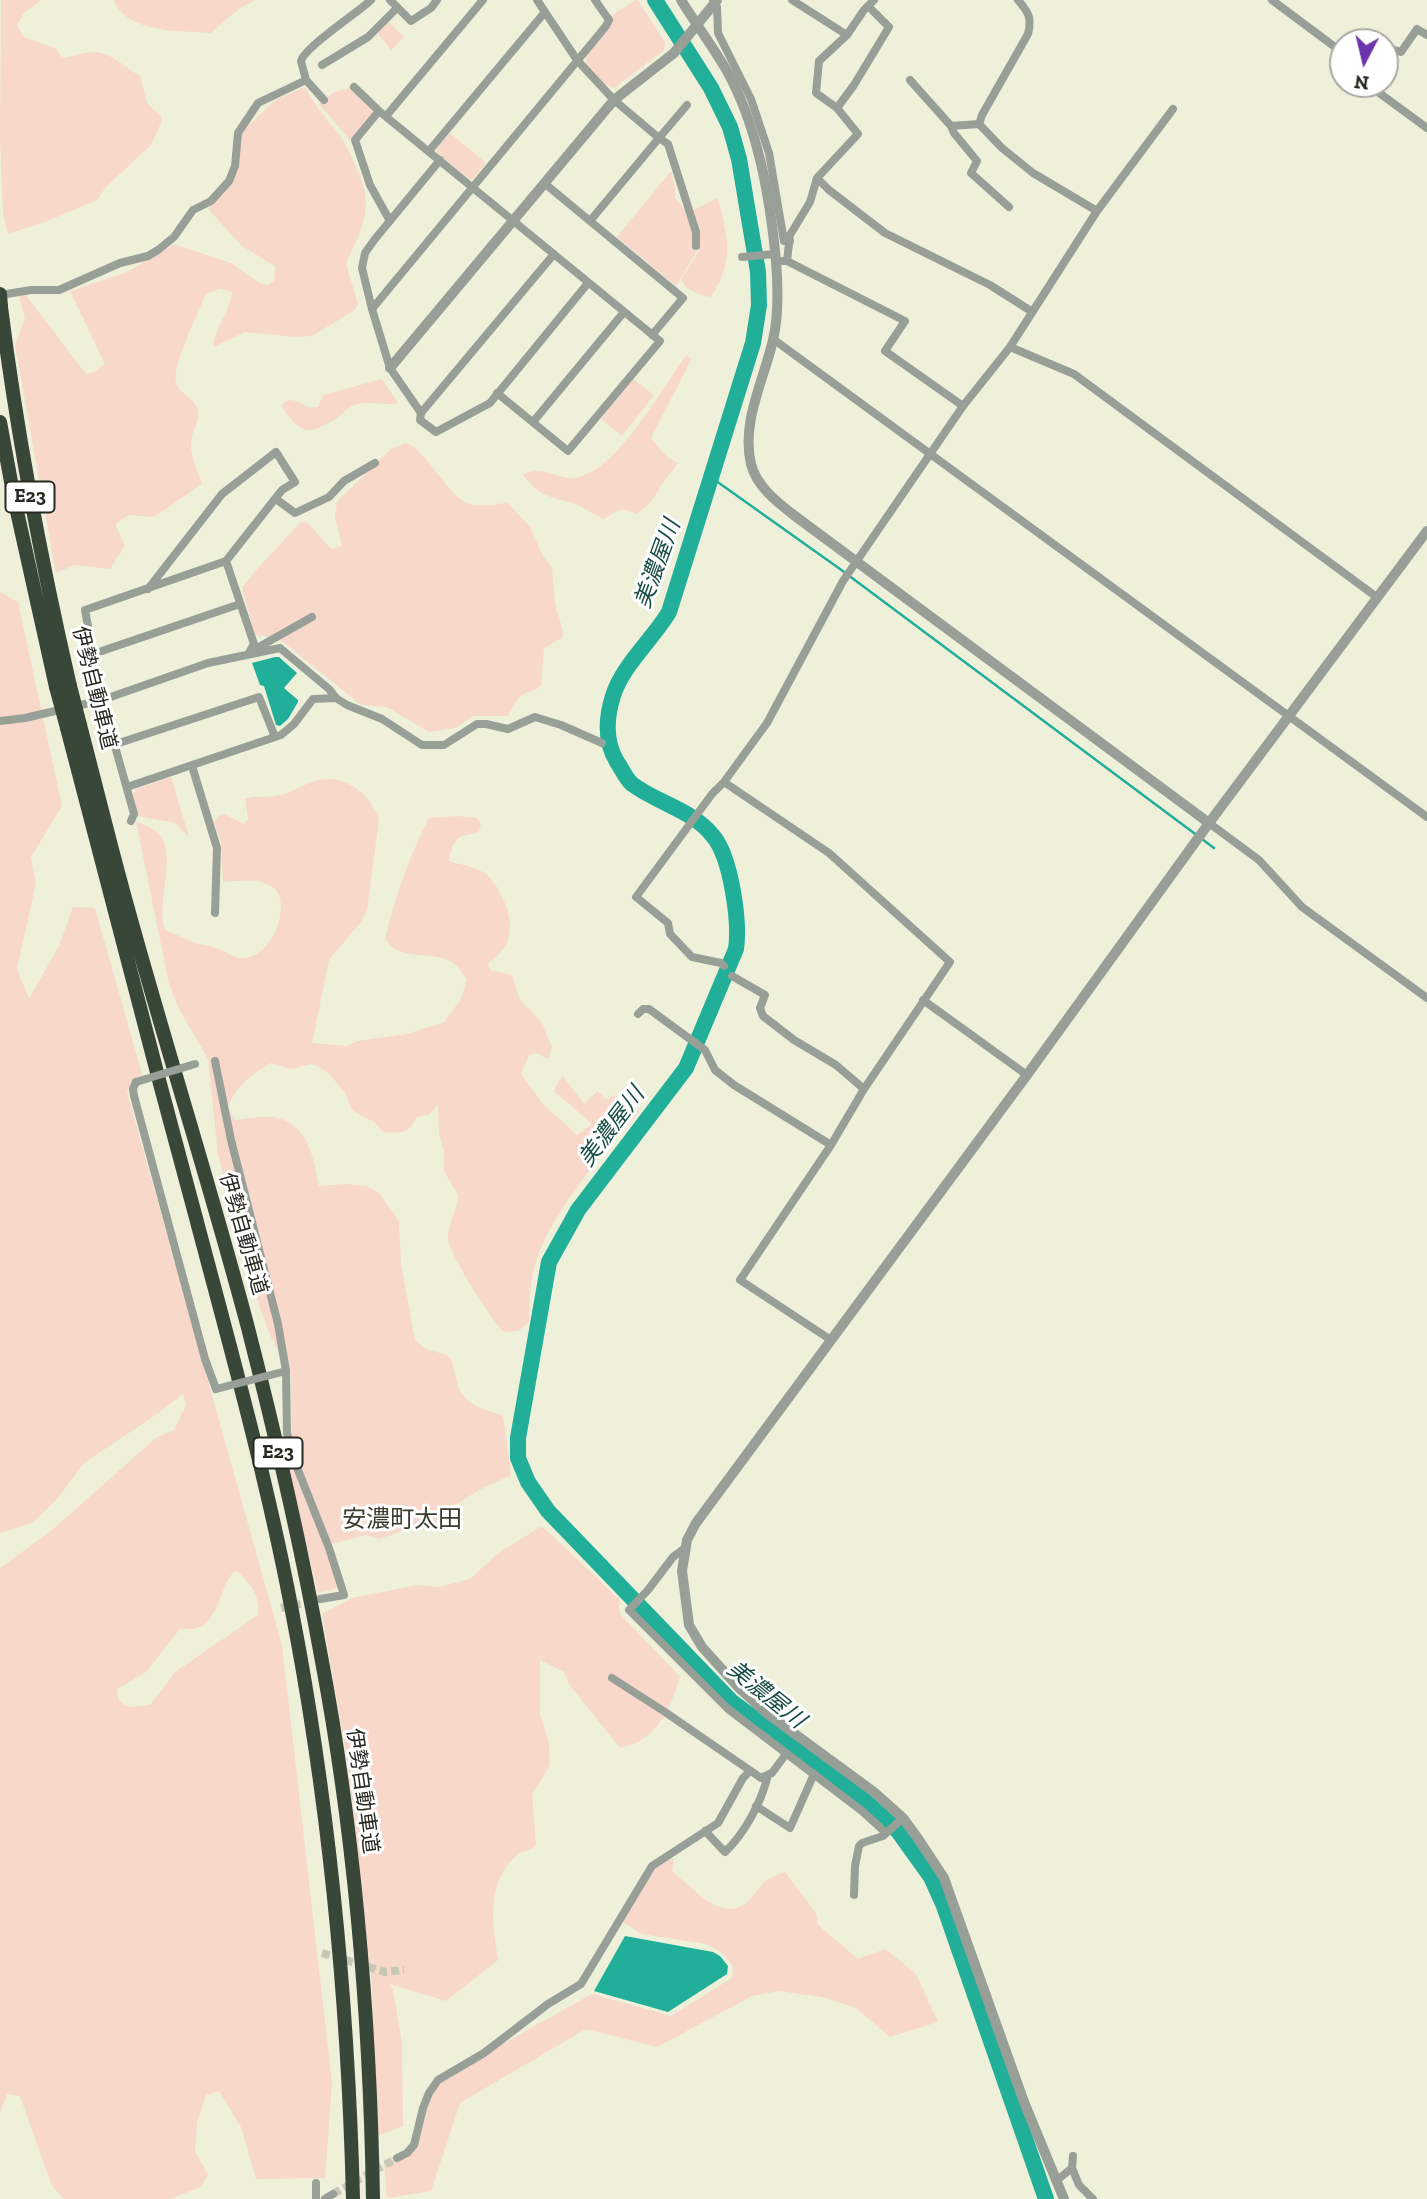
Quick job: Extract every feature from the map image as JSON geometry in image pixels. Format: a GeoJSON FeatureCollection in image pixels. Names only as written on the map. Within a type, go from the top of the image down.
{"type":"FeatureCollection","features":[{"type":"Feature","properties":{"kind":"highway","name":"伊勢自動車道"},"geometry":{"type":"LineString","coordinates":[[0,299],[14,410],[63,687]]}},
{"type":"Feature","properties":{"kind":"highway","name":"伊勢自動車道"},"geometry":{"type":"LineString","coordinates":[[0,422],[14,498],[253,1428],[292,1608],[319,1770],[331,1865],[349,2089],[353,2199]]}},
{"type":"Feature","properties":{"kind":"highway","name":"伊勢自動車道"},"geometry":{"type":"LineString","coordinates":[[73,727],[246,1320],[322,1658],[341,1783],[360,1948],[366,2023],[373,2199]]}},
{"type":"Feature","properties":{"kind":"street"},"geometry":{"type":"LineString","coordinates":[[324,100],[306,80],[301,61],[307,49],[371,0]]}},
{"type":"Feature","properties":{"kind":"street"},"geometry":{"type":"LineString","coordinates":[[390,0],[411,21],[431,8],[437,0]]}},
{"type":"Feature","properties":{"kind":"street"},"geometry":{"type":"LineString","coordinates":[[390,221],[370,185],[355,140],[383,113],[482,0]]}},
{"type":"Feature","properties":{"kind":"street"},"geometry":{"type":"LineString","coordinates":[[537,0],[577,60],[614,100],[668,144],[696,232],[696,246]]}},
{"type":"Feature","properties":{"kind":"street"},"geometry":{"type":"LineString","coordinates":[[372,309],[609,20],[595,0]]}},
{"type":"Feature","properties":{"kind":"street"},"geometry":{"type":"LineString","coordinates":[[681,0],[694,30],[728,73],[750,126],[761,166],[777,296],[773,339],[749,431],[751,467],[770,496],[1258,860],[1302,906],[1427,998]]}},
{"type":"Feature","properties":{"kind":"street"},"geometry":{"type":"LineString","coordinates":[[792,0],[847,35]]}},
{"type":"Feature","properties":{"kind":"street"},"geometry":{"type":"LineString","coordinates":[[979,124],[1028,34],[1030,14],[1018,0]]}},
{"type":"Feature","properties":{"kind":"street"},"geometry":{"type":"LineString","coordinates":[[1272,0],[1329,43]]}},
{"type":"Feature","properties":{"kind":"street"},"geometry":{"type":"LineString","coordinates":[[390,368],[614,100],[674,53],[715,1]]}},
{"type":"Feature","properties":{"kind":"street"},"geometry":{"type":"LineString","coordinates":[[715,1],[718,33],[734,60],[755,110],[769,153],[784,241],[790,241]]}},
{"type":"Feature","properties":{"kind":"street"},"geometry":{"type":"LineString","coordinates":[[787,261],[790,235],[810,202],[817,178],[858,134],[837,108],[816,93],[818,63],[847,35],[871,3],[889,27],[837,108]]}},
{"type":"Feature","properties":{"kind":"street"},"geometry":{"type":"LineString","coordinates":[[322,65],[368,37],[397,8]]}},
{"type":"Feature","properties":{"kind":"street"},"geometry":{"type":"LineString","coordinates":[[429,151],[545,12]]}},
{"type":"Feature","properties":{"kind":"street"},"geometry":{"type":"LineString","coordinates":[[1399,51],[1417,29],[1427,35]]}},
{"type":"Feature","properties":{"kind":"street"},"geometry":{"type":"LineString","coordinates":[[0,299],[31,290],[59,290],[120,263],[148,256],[158,250],[174,237],[190,213],[212,201],[229,181],[235,166],[238,133],[258,103],[306,80]]}},
{"type":"Feature","properties":{"kind":"street"},"geometry":{"type":"LineString","coordinates":[[910,80],[951,125],[954,133],[977,161],[971,173],[1009,207]]}},
{"type":"Feature","properties":{"kind":"street"},"geometry":{"type":"LineString","coordinates":[[354,87],[660,341],[568,451],[497,393]]}},
{"type":"Feature","properties":{"kind":"street"},"geometry":{"type":"LineString","coordinates":[[1386,98],[1427,128]]}},
{"type":"Feature","properties":{"kind":"street"},"geometry":{"type":"LineString","coordinates":[[590,221],[687,105]]}},
{"type":"Feature","properties":{"kind":"street"},"geometry":{"type":"LineString","coordinates":[[724,966],[692,957],[670,934],[668,923],[636,897],[646,880],[767,723],[830,604],[858,561],[963,406],[1010,348],[1031,311],[1097,211],[1173,109]]}},
{"type":"Feature","properties":{"kind":"street"},"geometry":{"type":"LineString","coordinates":[[951,125],[979,124],[1002,148],[1034,173],[1097,211]]}},
{"type":"Feature","properties":{"kind":"street"},"geometry":{"type":"LineString","coordinates":[[421,413],[390,368],[364,280],[363,260],[365,253],[440,160]]}},
{"type":"Feature","properties":{"kind":"street"},"geometry":{"type":"LineString","coordinates":[[817,178],[885,233],[990,285],[1031,311]]}},
{"type":"Feature","properties":{"kind":"street"},"geometry":{"type":"LineString","coordinates":[[544,183],[683,298],[652,335]]}},
{"type":"Feature","properties":{"kind":"street"},"geometry":{"type":"LineString","coordinates":[[554,254],[421,413],[420,420],[436,432],[485,407],[588,282]]}},
{"type":"Feature","properties":{"kind":"street"},"geometry":{"type":"LineString","coordinates":[[743,257],[773,256],[787,261],[905,321],[885,351],[963,406]]}},
{"type":"Feature","properties":{"kind":"street"},"geometry":{"type":"LineString","coordinates":[[533,422],[624,312]]}},
{"type":"Feature","properties":{"kind":"street"},"geometry":{"type":"LineString","coordinates":[[773,339],[1427,817]]}},
{"type":"Feature","properties":{"kind":"street"},"geometry":{"type":"LineString","coordinates":[[1010,348],[1074,374],[1378,598]]}},
{"type":"Feature","properties":{"kind":"street"},"geometry":{"type":"LineString","coordinates":[[131,821],[134,814],[102,700],[85,610],[148,589],[226,561],[282,491],[295,482],[276,452],[222,494],[148,589]]}},
{"type":"Feature","properties":{"kind":"street"},"geometry":{"type":"LineString","coordinates":[[276,499],[295,513],[330,497],[344,481],[375,463]]}},
{"type":"Feature","properties":{"kind":"street"},"geometry":{"type":"LineString","coordinates":[[1064,2199],[1024,2102],[944,1878],[902,1819],[874,1793],[769,1715],[739,1688],[702,1647],[689,1625],[685,1604],[682,1571],[685,1548],[696,1523],[1027,1075],[1209,823],[1427,531]]}},
{"type":"Feature","properties":{"kind":"street"},"geometry":{"type":"LineString","coordinates":[[226,561],[254,643],[247,653]]}},
{"type":"Feature","properties":{"kind":"street"},"geometry":{"type":"LineString","coordinates":[[93,654],[240,604]]}},
{"type":"Feature","properties":{"kind":"street"},"geometry":{"type":"LineString","coordinates":[[0,721],[25,718],[102,700],[208,663],[247,653],[312,617]]}},
{"type":"Feature","properties":{"kind":"street"},"geometry":{"type":"LineString","coordinates":[[247,653],[257,654],[280,648],[336,698],[382,719],[426,747],[444,745],[477,724],[508,729],[535,717],[602,743]]}},
{"type":"Feature","properties":{"kind":"street"},"geometry":{"type":"LineString","coordinates":[[116,744],[259,696],[275,737]]}},
{"type":"Feature","properties":{"kind":"street"},"geometry":{"type":"LineString","coordinates":[[127,787],[275,737],[294,724],[313,699],[336,698]]}},
{"type":"Feature","properties":{"kind":"street"},"geometry":{"type":"LineString","coordinates":[[192,766],[217,848],[215,913]]}},
{"type":"Feature","properties":{"kind":"street"},"geometry":{"type":"LineString","coordinates":[[724,782],[829,853],[950,962],[864,1088],[831,1145],[740,1280],[831,1340]]}},
{"type":"Feature","properties":{"kind":"street"},"geometry":{"type":"LineString","coordinates":[[732,976],[765,995],[760,1008],[763,1016],[794,1040],[836,1065],[864,1088]]}},
{"type":"Feature","properties":{"kind":"street"},"geometry":{"type":"LineString","coordinates":[[923,1000],[1027,1075]]}},
{"type":"Feature","properties":{"kind":"street"},"geometry":{"type":"LineString","coordinates":[[638,1014],[643,1009],[649,1009],[705,1050],[715,1070],[734,1086],[831,1145]]}},
{"type":"Feature","properties":{"kind":"street"},"geometry":{"type":"LineString","coordinates":[[215,1060],[231,1140],[278,1324],[286,1371],[287,1433],[296,1465],[329,1548],[344,1595],[320,1599]]}},
{"type":"Feature","properties":{"kind":"street"},"geometry":{"type":"LineString","coordinates":[[195,1065],[136,1082],[133,1089],[205,1359],[216,1390],[286,1371]]}},
{"type":"Feature","properties":{"kind":"street"},"geometry":{"type":"LineString","coordinates":[[685,1548],[673,1557],[629,1610],[728,1709],[887,1833]]}},
{"type":"Feature","properties":{"kind":"street"},"geometry":{"type":"LineString","coordinates":[[612,1678],[761,1779],[772,1773],[786,1754]]}},
{"type":"Feature","properties":{"kind":"street"},"geometry":{"type":"LineString","coordinates":[[397,2158],[407,2153],[414,2145],[429,2093],[439,2080],[484,2053],[548,2004],[581,1984],[653,1866],[668,1853],[718,1823],[743,1778],[750,1771]]}},
{"type":"Feature","properties":{"kind":"street"},"geometry":{"type":"LineString","coordinates":[[756,1806],[790,1828],[814,1774]]}},
{"type":"Feature","properties":{"kind":"street"},"geometry":{"type":"LineString","coordinates":[[705,1831],[725,1852],[736,1842],[756,1806],[768,1775]]}},
{"type":"Feature","properties":{"kind":"street"},"geometry":{"type":"LineString","coordinates":[[854,1895],[859,1846],[887,1833],[902,1819]]}},
{"type":"Feature","properties":{"kind":"street"},"geometry":{"type":"LineString","coordinates":[[1073,2156],[1072,2168],[1079,2185],[1093,2199]]}},
{"type":"Feature","properties":{"kind":"street"},"geometry":{"type":"LineString","coordinates":[[1056,2180],[1072,2168]]}},
{"type":"Feature","properties":{"kind":"street"},"geometry":{"type":"LineString","coordinates":[[316,2183],[316,2199]]}},
{"type":"Feature","properties":{"kind":"shaded area"},"geometry":{"type":"Polygon","coordinates":[[[1,0],[41,0],[24,13],[17,25],[24,37],[57,49],[60,56],[66,58],[98,52],[113,58],[140,76],[147,103],[161,116],[161,123],[151,145],[105,188],[97,200],[8,234],[3,213],[0,140],[1,0]]]}},
{"type":"Feature","properties":{"kind":"shaded area"},"geometry":{"type":"Polygon","coordinates":[[[114,0],[256,0],[237,11],[211,33],[170,30],[142,24],[120,11],[114,0]]]}},
{"type":"Feature","properties":{"kind":"shaded area"},"geometry":{"type":"Polygon","coordinates":[[[638,0],[665,43],[664,50],[614,88],[596,76],[585,57],[613,22],[610,17],[638,0]]]}},
{"type":"Feature","properties":{"kind":"shaded area"},"geometry":{"type":"Polygon","coordinates":[[[389,22],[404,37],[391,50],[378,33],[389,22]]]}},
{"type":"Feature","properties":{"kind":"shaded area"},"geometry":{"type":"Polygon","coordinates":[[[305,87],[345,143],[365,193],[365,216],[346,264],[358,304],[355,310],[312,336],[245,332],[214,347],[232,291],[219,289],[206,294],[182,351],[176,374],[177,385],[197,406],[198,421],[192,436],[191,449],[202,484],[154,517],[128,515],[115,524],[125,546],[110,569],[75,565],[56,573],[15,345],[25,318],[19,296],[25,294],[86,374],[105,364],[70,291],[127,272],[174,244],[231,263],[261,284],[268,285],[274,281],[275,266],[242,246],[209,207],[226,189],[239,140],[246,128],[277,99],[305,87]]]}},
{"type":"Feature","properties":{"kind":"shaded area"},"geometry":{"type":"Polygon","coordinates":[[[349,88],[373,113],[350,140],[319,104],[334,92],[349,88]]]}},
{"type":"Feature","properties":{"kind":"shaded area"},"geometry":{"type":"Polygon","coordinates":[[[450,133],[486,163],[473,179],[469,179],[437,153],[437,147],[450,133]]]}},
{"type":"Feature","properties":{"kind":"shaded area"},"geometry":{"type":"Polygon","coordinates":[[[671,171],[675,197],[689,220],[693,247],[697,251],[676,286],[617,237],[671,171]]]}},
{"type":"Feature","properties":{"kind":"shaded area"},"geometry":{"type":"Polygon","coordinates":[[[718,198],[727,249],[724,271],[711,297],[698,294],[681,279],[699,251],[692,211],[718,198]]]}},
{"type":"Feature","properties":{"kind":"shaded area"},"geometry":{"type":"Polygon","coordinates":[[[686,355],[692,358],[651,438],[667,457],[678,463],[651,502],[642,510],[636,514],[618,510],[603,519],[576,504],[544,494],[523,475],[537,471],[572,478],[595,469],[625,442],[686,355]]]}},
{"type":"Feature","properties":{"kind":"shaded area"},"geometry":{"type":"Polygon","coordinates":[[[382,379],[398,403],[354,405],[317,429],[299,427],[281,406],[290,400],[309,407],[318,407],[323,395],[382,379]]]}},
{"type":"Feature","properties":{"kind":"shaded area"},"geometry":{"type":"Polygon","coordinates":[[[633,379],[654,395],[622,436],[601,419],[633,379]]]}},
{"type":"Feature","properties":{"kind":"shaded area"},"geometry":{"type":"Polygon","coordinates":[[[405,443],[419,451],[463,501],[479,505],[508,503],[530,527],[543,556],[552,568],[555,604],[563,631],[562,638],[544,648],[541,685],[520,697],[508,716],[473,716],[455,728],[429,732],[387,707],[361,705],[278,638],[255,635],[242,588],[301,522],[308,523],[331,549],[342,546],[335,517],[337,502],[391,449],[405,443]]]}},
{"type":"Feature","properties":{"kind":"shaded area"},"geometry":{"type":"Polygon","coordinates":[[[0,592],[18,602],[62,806],[31,857],[36,883],[17,969],[29,999],[59,946],[73,907],[95,908],[142,1074],[127,1092],[282,1645],[332,2083],[325,2178],[256,2179],[241,2127],[219,2091],[206,2095],[197,2123],[195,2151],[208,2175],[200,2187],[171,2199],[64,2199],[52,2186],[20,2096],[7,2094],[0,2113],[0,1568],[52,1530],[157,1437],[174,1430],[186,1405],[183,1394],[84,1463],[57,1499],[32,1523],[0,1533],[0,592]],[[236,1570],[226,1583],[211,1618],[195,1629],[180,1629],[146,1672],[117,1689],[120,1701],[133,1707],[151,1704],[175,1672],[258,1615],[256,1596],[236,1570]]]}},
{"type":"Feature","properties":{"kind":"shaded area"},"geometry":{"type":"Polygon","coordinates":[[[171,777],[189,837],[175,823],[137,816],[133,795],[136,789],[171,777]]]}},
{"type":"Feature","properties":{"kind":"shaded area"},"geometry":{"type":"Polygon","coordinates":[[[318,780],[339,780],[354,787],[370,801],[379,820],[367,910],[361,922],[329,960],[312,1043],[347,1046],[358,1041],[407,1034],[444,1022],[461,999],[467,979],[454,964],[444,959],[399,951],[385,939],[403,877],[429,818],[477,818],[481,824],[479,831],[456,840],[448,861],[485,873],[498,888],[504,901],[510,919],[509,936],[502,950],[488,963],[490,970],[512,975],[520,1000],[541,1021],[552,1047],[548,1059],[536,1053],[529,1055],[521,1074],[542,1103],[577,1135],[592,1124],[554,1091],[562,1075],[584,1104],[597,1091],[607,1100],[612,1095],[639,1112],[582,1181],[545,1239],[533,1273],[529,1322],[518,1331],[504,1332],[472,1286],[450,1245],[448,1232],[458,1195],[444,1171],[438,1104],[430,1114],[417,1117],[407,1130],[383,1132],[374,1122],[352,1110],[344,1091],[328,1073],[311,1064],[291,1069],[271,1063],[251,1076],[235,1093],[228,1107],[235,1120],[274,1117],[286,1121],[302,1134],[311,1153],[319,1186],[367,1186],[379,1193],[399,1221],[401,1263],[415,1340],[426,1349],[447,1355],[452,1361],[459,1390],[468,1401],[503,1416],[511,1475],[452,1507],[439,1528],[416,1526],[379,1539],[366,1535],[324,1546],[338,1588],[318,1593],[289,1471],[292,1466],[291,1376],[269,1333],[250,1279],[218,1154],[208,1059],[179,1009],[169,984],[136,821],[156,831],[163,840],[166,851],[163,906],[165,930],[234,957],[252,956],[262,950],[277,928],[281,904],[278,893],[271,886],[260,882],[223,882],[221,843],[214,822],[218,816],[224,814],[244,824],[248,819],[245,799],[285,794],[318,780]]]}},
{"type":"Feature","properties":{"kind":"shaded area"},"geometry":{"type":"Polygon","coordinates":[[[540,1527],[619,1599],[620,1614],[680,1677],[666,1712],[653,1731],[633,1744],[620,1748],[569,1684],[564,1672],[540,1660],[540,1714],[549,1743],[550,1765],[532,1795],[536,1845],[517,1855],[507,1866],[496,1891],[493,1919],[498,1960],[446,2001],[389,1984],[393,1989],[402,2042],[403,2126],[377,2136],[372,1985],[348,1766],[322,1614],[352,1598],[417,1585],[439,1587],[470,1579],[496,1555],[540,1527]]]}},
{"type":"Feature","properties":{"kind":"shaded area"},"geometry":{"type":"Polygon","coordinates":[[[674,1859],[672,1871],[689,1887],[709,1902],[730,1909],[741,1906],[765,1882],[785,1872],[816,1913],[818,1925],[858,1959],[885,1949],[916,1974],[938,2022],[890,2037],[856,2008],[822,1997],[779,1991],[752,1996],[657,2047],[586,2029],[460,2103],[431,2191],[387,2198],[384,2162],[411,2150],[429,2093],[440,2079],[592,1994],[671,2016],[732,1978],[733,1966],[722,1952],[706,1944],[641,1934],[619,1919],[646,1873],[654,1866],[674,1859]]]}},
{"type":"Feature","properties":{"kind":"water"},"geometry":{"type":"Polygon","coordinates":[[[279,657],[297,673],[284,688],[298,702],[288,719],[280,726],[276,725],[264,686],[260,685],[252,663],[279,657]]]}},
{"type":"Feature","properties":{"kind":"water"},"geometry":{"type":"Polygon","coordinates":[[[625,1936],[713,1952],[728,1966],[727,1974],[668,2012],[594,1991],[625,1936]]]}},
{"type":"Feature","properties":{"kind":"waterway","name":"美濃屋川"},"geometry":{"type":"LineString","coordinates":[[655,0],[711,88],[730,127],[739,159],[758,272],[759,305],[753,343],[669,612],[630,663],[617,685],[611,704],[608,730],[613,754],[630,782],[705,827],[719,846],[733,890],[737,923],[736,949],[686,1068],[578,1210],[549,1262],[518,1438],[518,1458],[528,1482],[548,1511],[732,1702],[855,1792],[898,1831],[931,1877],[944,1906],[1046,2199]]}},
{"type":"Feature","properties":{"kind":"waterway"},"geometry":{"type":"LineString","coordinates":[[712,478],[840,569],[1214,848]]}},
{"type":"Feature","properties":{"kind":"tunnel"},"geometry":{"type":"LineString","coordinates":[[281,1608],[314,1601]]}},
{"type":"Feature","properties":{"kind":"tunnel"},"geometry":{"type":"LineString","coordinates":[[322,1953],[385,1972],[404,1970]]}},
{"type":"Feature","properties":{"kind":"tunnel"},"geometry":{"type":"LineString","coordinates":[[333,2194],[397,2158]]}},
{"type":"Feature","properties":{"kind":"district","name":"安濃町太田"},"geometry":{"type":"Point","coordinates":[402,1520]}}]}
